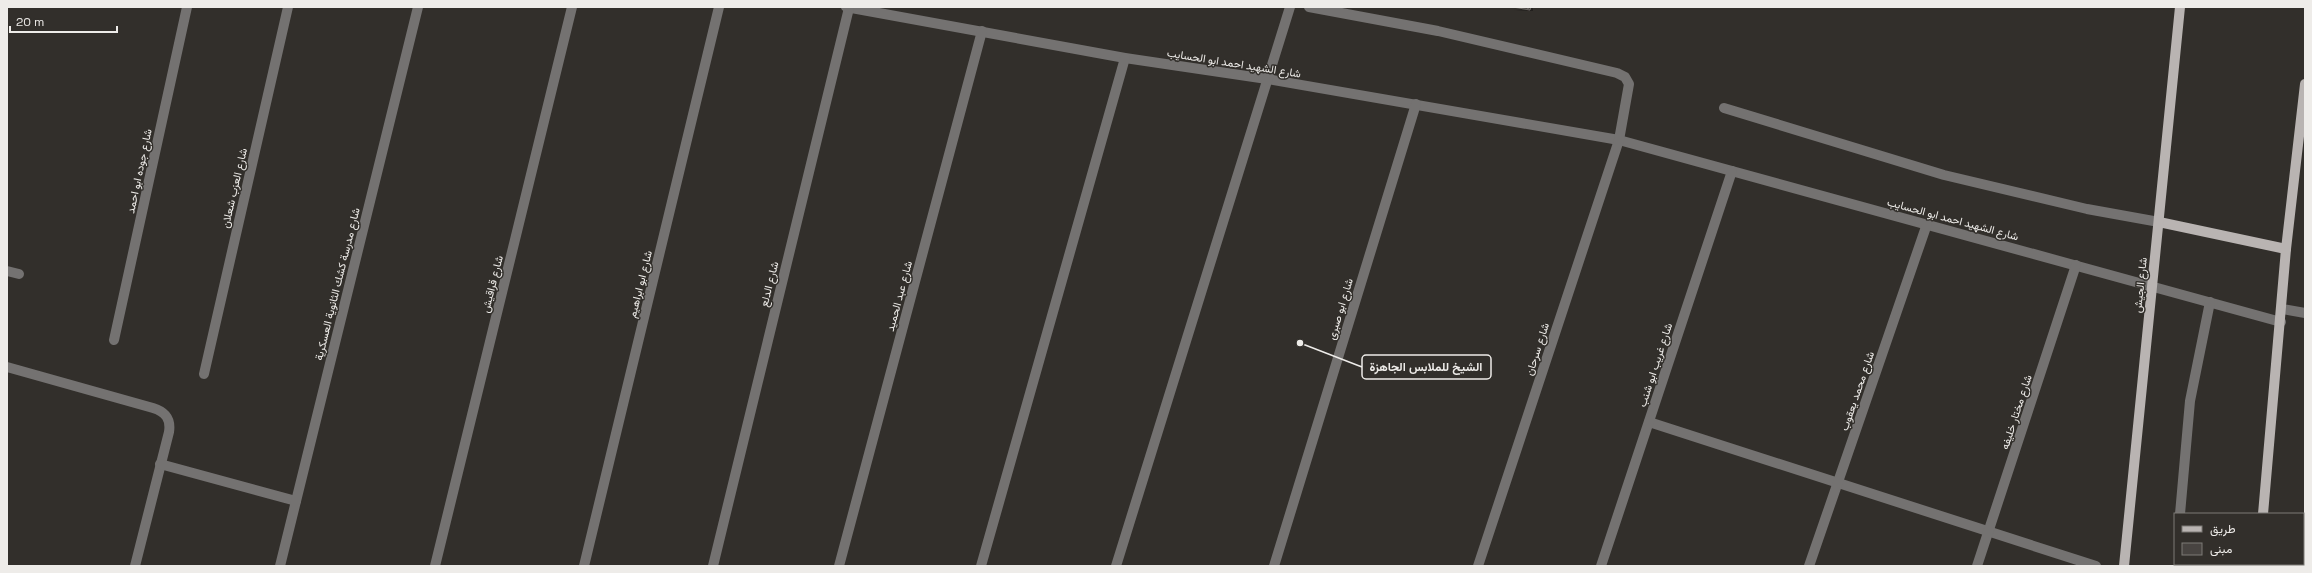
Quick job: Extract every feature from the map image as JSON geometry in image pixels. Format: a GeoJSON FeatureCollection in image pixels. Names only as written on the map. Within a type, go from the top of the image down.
{"type":"FeatureCollection","features":[{"type":"Feature","properties":{"kind":"main road","name":"شارع الجيش"},"geometry":{"type":"LineString","coordinates":[[2124,566],[2180,7]]}},
{"type":"Feature","properties":{"kind":"main road"},"geometry":{"type":"LineString","coordinates":[[2263,513],[2282,322],[2286,249],[2302,144],[2305,84]]}},
{"type":"Feature","properties":{"kind":"main road"},"geometry":{"type":"LineString","coordinates":[[2158,222],[2286,249]]}},
{"type":"Feature","properties":{"kind":"street","name":"شارع جوده ابو احمد"},"geometry":{"type":"LineString","coordinates":[[114,340],[187,7]]}},
{"type":"Feature","properties":{"kind":"street","name":"شارع العزب شعلان"},"geometry":{"type":"LineString","coordinates":[[204,374],[288,7]]}},
{"type":"Feature","properties":{"kind":"street","name":"شارع مدرسة كشك الثانوية العسكرية"},"geometry":{"type":"LineString","coordinates":[[280,566],[418,7]]}},
{"type":"Feature","properties":{"kind":"street","name":"شارع قراقيش"},"geometry":{"type":"LineString","coordinates":[[435,566],[572,7]]}},
{"type":"Feature","properties":{"kind":"street","name":"شارع ابو ابراهيم"},"geometry":{"type":"LineString","coordinates":[[584,566],[719,7]]}},
{"type":"Feature","properties":{"kind":"street","name":"شارع الشهيد احمد ابو الحسايب"},"geometry":{"type":"LineString","coordinates":[[848,7],[1125,58],[1416,104],[1619,140],[2282,322]]}},
{"type":"Feature","properties":{"kind":"street","name":"شارع الدلع"},"geometry":{"type":"LineString","coordinates":[[712,566],[848,7]]}},
{"type":"Feature","properties":{"kind":"street"},"geometry":{"type":"LineString","coordinates":[[1116,566],[1290,7]]}},
{"type":"Feature","properties":{"kind":"street"},"geometry":{"type":"LineString","coordinates":[[1309,7],[1438,31],[1618,73],[1624,77],[1629,84],[1619,140]]}},
{"type":"Feature","properties":{"kind":"street","name":"شارع عبد الحميد"},"geometry":{"type":"LineString","coordinates":[[839,566],[982,31]]}},
{"type":"Feature","properties":{"kind":"street"},"geometry":{"type":"LineString","coordinates":[[981,566],[1125,58]]}},
{"type":"Feature","properties":{"kind":"street","name":"شارع ابو صبرى"},"geometry":{"type":"LineString","coordinates":[[1274,566],[1416,104]]}},
{"type":"Feature","properties":{"kind":"street"},"geometry":{"type":"LineString","coordinates":[[1724,108],[1944,175],[2087,209],[2158,222]]}},
{"type":"Feature","properties":{"kind":"street","name":"شارع سرحان"},"geometry":{"type":"LineString","coordinates":[[1478,566],[1619,140]]}},
{"type":"Feature","properties":{"kind":"street","name":"شارع غريب ابو شنب"},"geometry":{"type":"LineString","coordinates":[[1601,566],[1732,171]]}},
{"type":"Feature","properties":{"kind":"street","name":"شارع محمد يعقوب"},"geometry":{"type":"LineString","coordinates":[[1809,566],[1927,224]]}},
{"type":"Feature","properties":{"kind":"street","name":"شارع مختار خليفه"},"geometry":{"type":"LineString","coordinates":[[1977,566],[2076,265]]}},
{"type":"Feature","properties":{"kind":"street"},"geometry":{"type":"LineString","coordinates":[[7,271],[19,274]]}},
{"type":"Feature","properties":{"kind":"street"},"geometry":{"type":"LineString","coordinates":[[2180,513],[2190,401],[2210,302]]}},
{"type":"Feature","properties":{"kind":"street"},"geometry":{"type":"LineString","coordinates":[[2282,309],[2305,313]]}},
{"type":"Feature","properties":{"kind":"street"},"geometry":{"type":"LineString","coordinates":[[7,367],[162,411],[167,417],[170,424],[135,566]]}},
{"type":"Feature","properties":{"kind":"street"},"geometry":{"type":"LineString","coordinates":[[1649,422],[1989,533],[2096,566]]}},
{"type":"Feature","properties":{"kind":"street"},"geometry":{"type":"LineString","coordinates":[[160,464],[296,501]]}},
{"type":"Feature","properties":{"kind":"street"},"geometry":{"type":"LineString","coordinates":[[2259,565],[2266,566]]}},
{"type":"Feature","properties":{"kind":"building"},"geometry":{"type":"Polygon","coordinates":[[[1513,7],[1531,7],[1530,10],[1513,7]]]}},
{"type":"Feature","properties":{"kind":"place","name":"الشيخ للملابس الجاهزة"},"geometry":{"type":"Point","coordinates":[1300,343]}}]}
